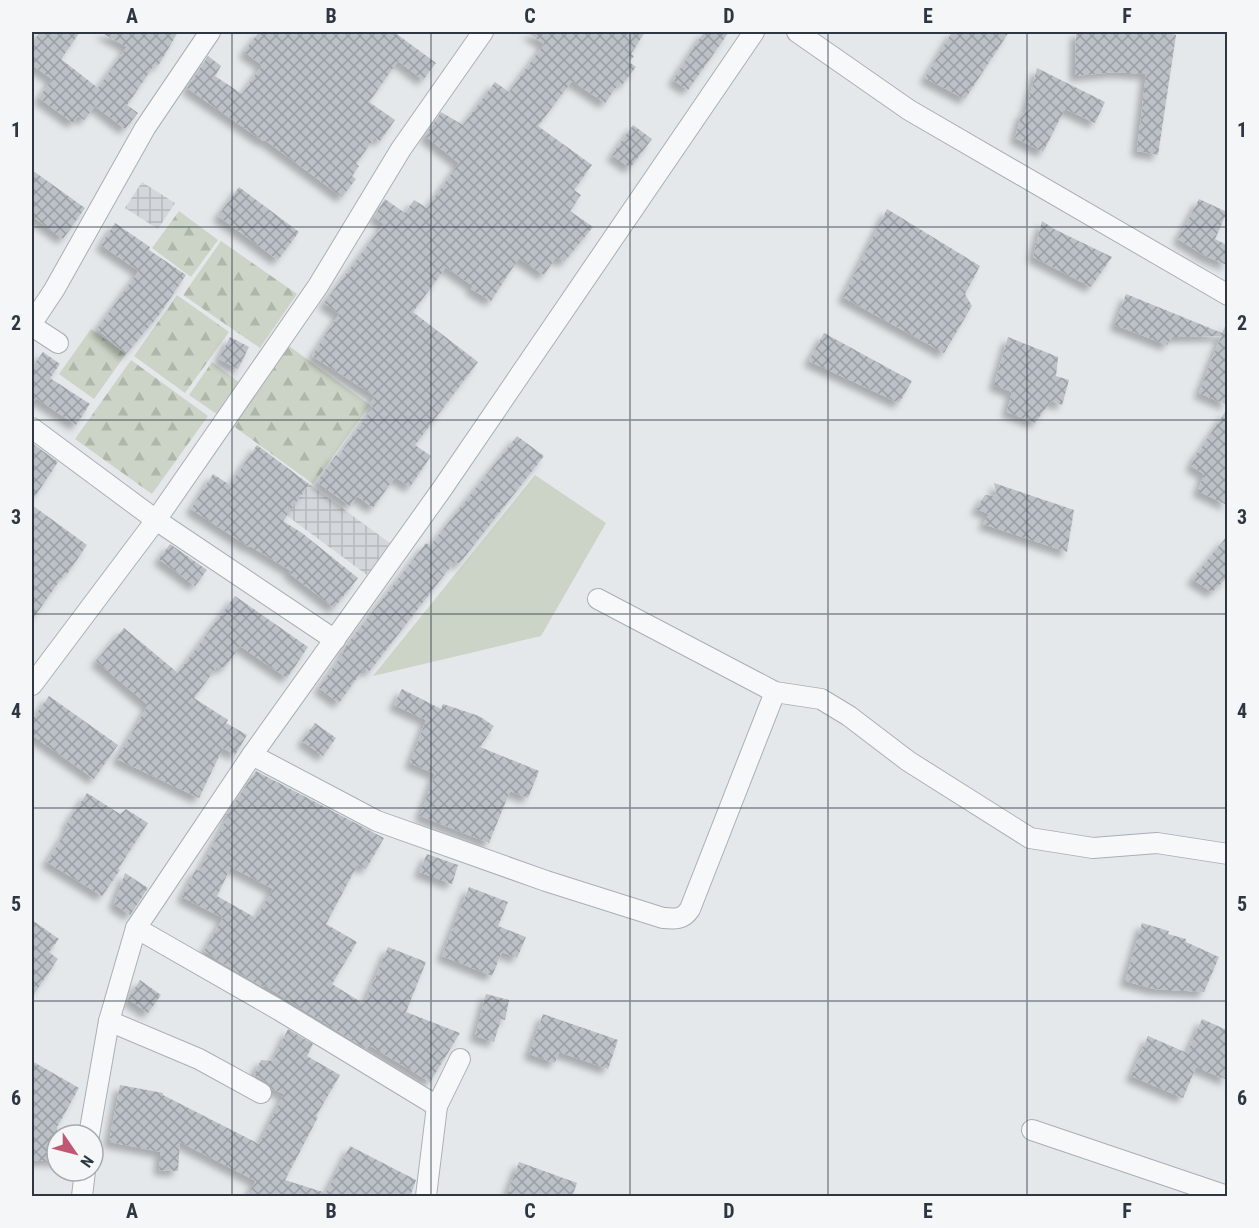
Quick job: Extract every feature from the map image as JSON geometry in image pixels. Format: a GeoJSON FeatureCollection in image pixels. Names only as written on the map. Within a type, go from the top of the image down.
{"type":"FeatureCollection","features":[{"type":"Feature","properties":{"kind":"street"},"geometry":{"type":"LineString","coordinates":[[58,343],[32,325],[145,128],[210,32]]}},
{"type":"Feature","properties":{"kind":"street"},"geometry":{"type":"LineString","coordinates":[[32,685],[156,520],[318,286],[401,149],[483,32]]}},
{"type":"Feature","properties":{"kind":"street"},"geometry":{"type":"LineString","coordinates":[[91,1123],[109,1021],[136,928],[252,755],[442,489],[754,32]]}},
{"type":"Feature","properties":{"kind":"street"},"geometry":{"type":"LineString","coordinates":[[797,32],[909,110],[1227,295]]}},
{"type":"Feature","properties":{"kind":"street"},"geometry":{"type":"LineString","coordinates":[[32,428],[156,520],[335,640]]}},
{"type":"Feature","properties":{"kind":"street"},"geometry":{"type":"LineString","coordinates":[[598,599],[775,692],[821,699],[849,716],[908,761],[1030,838],[1093,848],[1157,843],[1227,854]]}},
{"type":"Feature","properties":{"kind":"street"},"geometry":{"type":"LineString","coordinates":[[252,755],[377,822],[546,881],[663,918],[676,920],[687,915],[690,909],[775,692]]}},
{"type":"Feature","properties":{"kind":"street"},"geometry":{"type":"LineString","coordinates":[[136,928],[279,1010],[437,1106]]}},
{"type":"Feature","properties":{"kind":"street"},"geometry":{"type":"LineString","coordinates":[[109,1021],[200,1059],[261,1093]]}},
{"type":"Feature","properties":{"kind":"street"},"geometry":{"type":"LineString","coordinates":[[426,1197],[437,1106],[460,1059]]}},
{"type":"Feature","properties":{"kind":"street"},"geometry":{"type":"LineString","coordinates":[[1032,1130],[1227,1197]]}},
{"type":"Feature","properties":{"kind":"shaded area"},"geometry":{"type":"Polygon","coordinates":[[[142,182],[175,203],[158,229],[125,208],[142,182]]]}},
{"type":"Feature","properties":{"kind":"shaded area"},"geometry":{"type":"Polygon","coordinates":[[[309,484],[390,543],[367,575],[286,515],[309,484]]]}},
{"type":"Feature","properties":{"kind":"green space"},"geometry":{"type":"Polygon","coordinates":[[[179,211],[218,240],[191,277],[152,248],[179,211]]]}},
{"type":"Feature","properties":{"kind":"green space"},"geometry":{"type":"Polygon","coordinates":[[[221,241],[297,294],[260,348],[183,295],[221,241]]]}},
{"type":"Feature","properties":{"kind":"green space"},"geometry":{"type":"Polygon","coordinates":[[[177,295],[229,332],[185,393],[134,356],[177,295]]]}},
{"type":"Feature","properties":{"kind":"green space"},"geometry":{"type":"Polygon","coordinates":[[[91,329],[126,354],[94,399],[59,374],[91,329]]]}},
{"type":"Feature","properties":{"kind":"green space"},"geometry":{"type":"Polygon","coordinates":[[[289,346],[370,405],[313,484],[232,425],[289,346]]]}},
{"type":"Feature","properties":{"kind":"green space"},"geometry":{"type":"Polygon","coordinates":[[[131,360],[208,416],[152,494],[75,439],[131,360]]]}},
{"type":"Feature","properties":{"kind":"green space"},"geometry":{"type":"Polygon","coordinates":[[[212,362],[240,383],[218,415],[189,395],[212,362]]]}},
{"type":"Feature","properties":{"kind":"green space"},"geometry":{"type":"Polygon","coordinates":[[[535,475],[606,523],[541,636],[373,676],[535,475]]]}},
{"type":"Feature","properties":{"kind":"building"},"geometry":{"type":"Polygon","coordinates":[[[40,32],[80,32],[61,59],[98,88],[127,47],[100,32],[178,32],[158,66],[155,64],[127,105],[138,113],[125,129],[95,106],[84,120],[78,116],[73,123],[39,98],[52,79],[32,65],[32,43],[40,32]]]}},
{"type":"Feature","properties":{"kind":"building"},"geometry":{"type":"Polygon","coordinates":[[[259,32],[394,32],[436,63],[423,80],[398,61],[369,102],[395,120],[380,141],[375,137],[356,164],[359,166],[352,176],[356,179],[342,197],[265,140],[263,141],[187,88],[208,56],[221,66],[215,76],[242,94],[262,65],[244,52],[259,32]]]}},
{"type":"Feature","properties":{"kind":"building"},"geometry":{"type":"Polygon","coordinates":[[[527,32],[645,32],[631,54],[634,56],[629,62],[636,67],[622,85],[619,83],[605,103],[572,81],[538,126],[592,165],[574,190],[581,195],[570,211],[593,227],[564,262],[556,257],[544,275],[519,258],[491,301],[471,289],[473,286],[446,267],[413,312],[478,362],[415,445],[431,456],[410,487],[395,477],[373,508],[357,496],[350,506],[317,482],[336,455],[338,457],[373,407],[369,405],[375,396],[312,356],[339,314],[324,303],[384,224],[374,217],[385,199],[405,213],[414,200],[427,208],[459,163],[425,136],[441,112],[463,125],[495,82],[509,92],[544,44],[527,32]]]}},
{"type":"Feature","properties":{"kind":"building"},"geometry":{"type":"Polygon","coordinates":[[[704,32],[729,32],[688,90],[673,80],[704,32]]]}},
{"type":"Feature","properties":{"kind":"building"},"geometry":{"type":"Polygon","coordinates":[[[952,32],[1009,32],[965,99],[925,78],[952,32]]]}},
{"type":"Feature","properties":{"kind":"building"},"geometry":{"type":"Polygon","coordinates":[[[1076,32],[1162,32],[1176,35],[1158,155],[1137,151],[1146,74],[1116,72],[1075,76],[1076,32]]]}},
{"type":"Feature","properties":{"kind":"building"},"geometry":{"type":"Polygon","coordinates":[[[1037,68],[1105,102],[1095,123],[1065,109],[1043,152],[1015,138],[1022,112],[1025,113],[1037,68]]]}},
{"type":"Feature","properties":{"kind":"building"},"geometry":{"type":"Polygon","coordinates":[[[633,125],[652,139],[630,168],[612,155],[633,125]]]}},
{"type":"Feature","properties":{"kind":"building"},"geometry":{"type":"Polygon","coordinates":[[[32,170],[85,208],[63,239],[32,216],[32,170]]]}},
{"type":"Feature","properties":{"kind":"building"},"geometry":{"type":"Polygon","coordinates":[[[239,187],[299,232],[278,260],[218,216],[239,187]]]}},
{"type":"Feature","properties":{"kind":"building"},"geometry":{"type":"Polygon","coordinates":[[[1199,199],[1227,212],[1215,239],[1227,245],[1227,265],[1205,256],[1178,239],[1199,199]]]}},
{"type":"Feature","properties":{"kind":"building"},"geometry":{"type":"Polygon","coordinates":[[[887,209],[980,266],[965,294],[972,306],[944,353],[843,297],[887,209]]]}},
{"type":"Feature","properties":{"kind":"building"},"geometry":{"type":"Polygon","coordinates":[[[1042,221],[1112,257],[1091,287],[1033,257],[1042,221]]]}},
{"type":"Feature","properties":{"kind":"building"},"geometry":{"type":"Polygon","coordinates":[[[115,223],[186,275],[159,315],[126,354],[97,329],[139,271],[101,245],[115,223]]]}},
{"type":"Feature","properties":{"kind":"building"},"geometry":{"type":"Polygon","coordinates":[[[1126,294],[1222,333],[1227,322],[1227,405],[1199,393],[1221,336],[1172,337],[1167,345],[1115,325],[1126,294]]]}},
{"type":"Feature","properties":{"kind":"building"},"geometry":{"type":"Polygon","coordinates":[[[824,333],[912,381],[899,403],[809,361],[824,333]]]}},
{"type":"Feature","properties":{"kind":"building"},"geometry":{"type":"Polygon","coordinates":[[[230,337],[249,347],[238,369],[219,359],[230,337]]]}},
{"type":"Feature","properties":{"kind":"building"},"geometry":{"type":"Polygon","coordinates":[[[1008,337],[1058,357],[1056,376],[1069,380],[1062,405],[1051,401],[1035,423],[1007,412],[1012,392],[994,385],[1008,337]]]}},
{"type":"Feature","properties":{"kind":"building"},"geometry":{"type":"Polygon","coordinates":[[[43,352],[60,364],[50,378],[90,404],[76,425],[36,398],[32,404],[32,365],[43,352]]]}},
{"type":"Feature","properties":{"kind":"building"},"geometry":{"type":"Polygon","coordinates":[[[1227,409],[1227,505],[1198,491],[1204,474],[1191,466],[1197,452],[1227,409]]]}},
{"type":"Feature","properties":{"kind":"building"},"geometry":{"type":"Polygon","coordinates":[[[517,436],[544,456],[459,564],[455,561],[369,672],[364,668],[339,703],[319,688],[344,652],[342,651],[426,543],[430,546],[517,436]]]}},
{"type":"Feature","properties":{"kind":"building"},"geometry":{"type":"Polygon","coordinates":[[[32,443],[58,462],[32,501],[32,443]]]}},
{"type":"Feature","properties":{"kind":"building"},"geometry":{"type":"Polygon","coordinates":[[[257,445],[309,484],[283,521],[302,533],[358,578],[334,608],[289,573],[291,571],[191,509],[213,474],[230,485],[257,445]]]}},
{"type":"Feature","properties":{"kind":"building"},"geometry":{"type":"Polygon","coordinates":[[[994,483],[1074,510],[1067,552],[983,524],[989,514],[976,509],[985,495],[997,496],[994,483]]]}},
{"type":"Feature","properties":{"kind":"building"},"geometry":{"type":"Polygon","coordinates":[[[32,505],[87,545],[32,620],[32,505]]]}},
{"type":"Feature","properties":{"kind":"building"},"geometry":{"type":"Polygon","coordinates":[[[1227,536],[1227,578],[1212,592],[1192,579],[1227,536]]]}},
{"type":"Feature","properties":{"kind":"building"},"geometry":{"type":"Polygon","coordinates":[[[170,544],[207,570],[195,586],[159,559],[170,544]]]}},
{"type":"Feature","properties":{"kind":"building"},"geometry":{"type":"Polygon","coordinates":[[[235,596],[308,647],[287,678],[240,646],[225,667],[216,668],[194,698],[228,720],[226,723],[247,735],[235,755],[223,748],[199,798],[117,759],[148,705],[96,661],[124,628],[178,673],[235,596]]]}},
{"type":"Feature","properties":{"kind":"building"},"geometry":{"type":"Polygon","coordinates":[[[402,689],[441,709],[443,704],[479,716],[494,726],[480,747],[539,771],[528,798],[510,791],[489,843],[420,816],[435,774],[410,763],[426,720],[394,705],[402,689]]]}},
{"type":"Feature","properties":{"kind":"building"},"geometry":{"type":"Polygon","coordinates":[[[49,696],[118,745],[94,779],[32,735],[32,720],[49,696]]]}},
{"type":"Feature","properties":{"kind":"building"},"geometry":{"type":"Polygon","coordinates":[[[315,723],[336,738],[323,756],[302,741],[315,723]]]}},
{"type":"Feature","properties":{"kind":"building"},"geometry":{"type":"Polygon","coordinates":[[[256,771],[384,838],[366,869],[358,864],[326,924],[357,942],[332,984],[364,1004],[388,947],[426,962],[406,1012],[460,1033],[430,1082],[369,1045],[366,1049],[264,985],[263,987],[204,951],[223,918],[182,897],[196,869],[199,871],[228,816],[226,815],[256,771]],[[231,867],[217,896],[256,918],[273,889],[231,867]]]}},
{"type":"Feature","properties":{"kind":"building"},"geometry":{"type":"Polygon","coordinates":[[[87,793],[120,814],[126,809],[148,823],[102,896],[47,862],[69,826],[66,825],[87,793]]]}},
{"type":"Feature","properties":{"kind":"building"},"geometry":{"type":"Polygon","coordinates":[[[427,854],[458,865],[452,884],[419,872],[427,854]]]}},
{"type":"Feature","properties":{"kind":"building"},"geometry":{"type":"Polygon","coordinates":[[[125,873],[148,888],[130,915],[114,904],[125,873]]]}},
{"type":"Feature","properties":{"kind":"building"},"geometry":{"type":"Polygon","coordinates":[[[469,887],[508,902],[498,926],[526,937],[517,958],[502,952],[492,976],[442,956],[469,887]]]}},
{"type":"Feature","properties":{"kind":"building"},"geometry":{"type":"Polygon","coordinates":[[[32,920],[59,939],[49,952],[58,959],[32,997],[32,920]]]}},
{"type":"Feature","properties":{"kind":"building"},"geometry":{"type":"Polygon","coordinates":[[[1142,923],[1169,931],[1168,934],[1186,939],[1186,942],[1219,957],[1204,992],[1154,989],[1125,981],[1142,923]]]}},
{"type":"Feature","properties":{"kind":"building"},"geometry":{"type":"Polygon","coordinates":[[[140,980],[161,995],[148,1013],[128,999],[140,980]]]}},
{"type":"Feature","properties":{"kind":"building"},"geometry":{"type":"Polygon","coordinates":[[[486,994],[509,1000],[505,1020],[501,1019],[494,1042],[475,1036],[486,994]]]}},
{"type":"Feature","properties":{"kind":"building"},"geometry":{"type":"Polygon","coordinates":[[[543,1014],[618,1040],[608,1069],[559,1052],[555,1063],[529,1054],[543,1014]]]}},
{"type":"Feature","properties":{"kind":"building"},"geometry":{"type":"Polygon","coordinates":[[[1202,1019],[1227,1030],[1227,1080],[1196,1067],[1183,1098],[1131,1076],[1148,1036],[1187,1053],[1202,1019]]]}},
{"type":"Feature","properties":{"kind":"building"},"geometry":{"type":"Polygon","coordinates":[[[288,1029],[313,1044],[307,1056],[340,1075],[316,1116],[318,1117],[285,1180],[326,1193],[350,1146],[416,1180],[410,1197],[246,1197],[256,1181],[180,1142],[178,1171],[159,1170],[161,1152],[109,1142],[120,1085],[163,1093],[259,1144],[284,1094],[272,1089],[267,1082],[254,1075],[261,1060],[273,1061],[288,1029]]]}},
{"type":"Feature","properties":{"kind":"building"},"geometry":{"type":"Polygon","coordinates":[[[32,1061],[79,1088],[59,1123],[45,1123],[45,1161],[32,1160],[32,1061]]]}},
{"type":"Feature","properties":{"kind":"building"},"geometry":{"type":"Polygon","coordinates":[[[519,1162],[577,1183],[572,1197],[506,1197],[519,1162]]]}}]}
